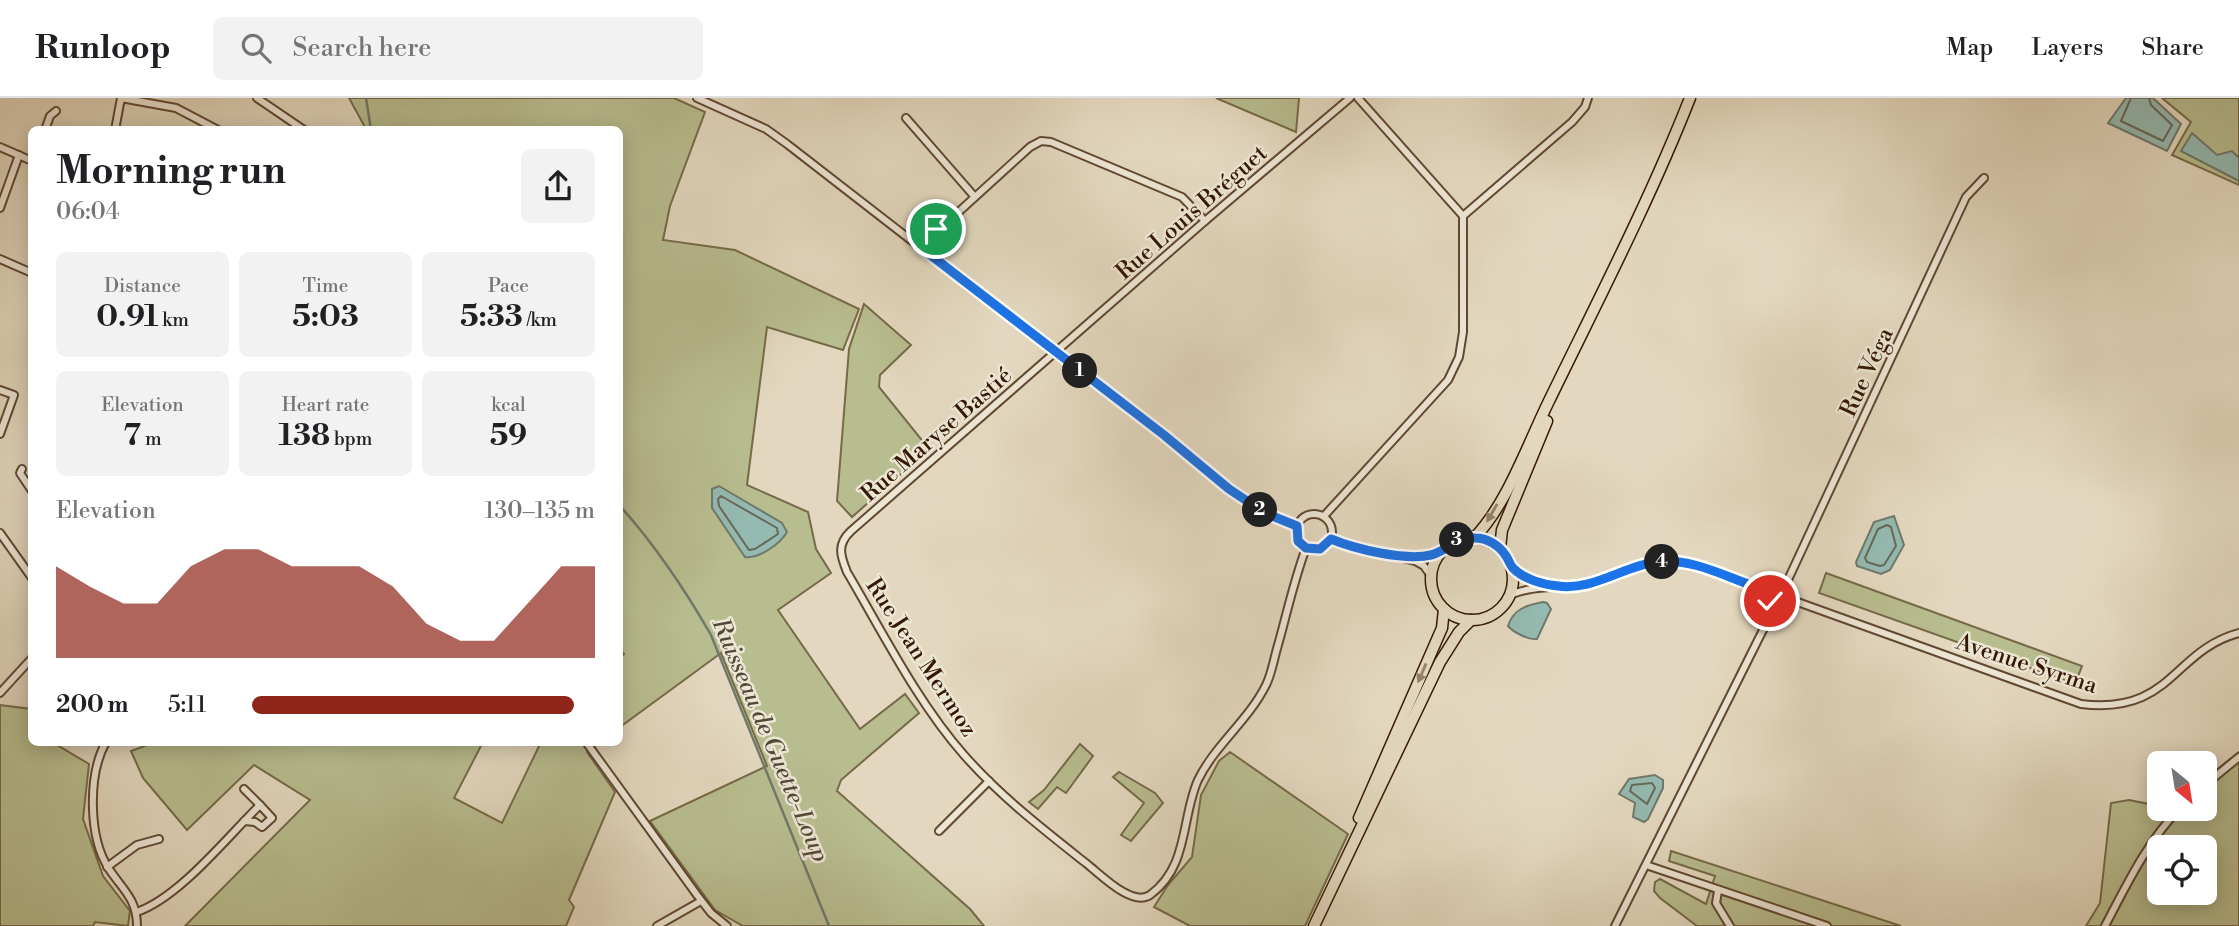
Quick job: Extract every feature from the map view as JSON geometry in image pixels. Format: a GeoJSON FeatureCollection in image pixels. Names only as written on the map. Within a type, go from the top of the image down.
{"type":"FeatureCollection","features":[{"type":"Feature","properties":{"kind":"main road"},"geometry":{"type":"LineString","coordinates":[[1474,538],[1484,527],[1507,487],[1588,324],[1690,98]]}},
{"type":"Feature","properties":{"kind":"main road"},"geometry":{"type":"LineString","coordinates":[[1677,131],[1696,98]]}},
{"type":"Feature","properties":{"kind":"main road"},"geometry":{"type":"LineString","coordinates":[[1500,548],[1502,530],[1512,503],[1588,324]]}},
{"type":"Feature","properties":{"kind":"main road"},"geometry":{"type":"LineString","coordinates":[[1474,538],[1488,541],[1500,548],[1512,568],[1513,579],[1510,595],[1501,608],[1492,615],[1471,620],[1459,618],[1444,609],[1436,600],[1430,576],[1433,564],[1442,551],[1456,541],[1474,538]]}},
{"type":"Feature","properties":{"kind":"main road"},"geometry":{"type":"LineString","coordinates":[[1336,881],[1359,817],[1442,628],[1444,609]]}},
{"type":"Feature","properties":{"kind":"main road"},"geometry":{"type":"LineString","coordinates":[[1314,926],[1440,662],[1458,632],[1471,620]]}},
{"type":"Feature","properties":{"kind":"street"},"geometry":{"type":"LineString","coordinates":[[116,126],[121,98],[176,108],[210,126]]}},
{"type":"Feature","properties":{"kind":"street"},"geometry":{"type":"LineString","coordinates":[[257,98],[298,126]]}},
{"type":"Feature","properties":{"kind":"street"},"geometry":{"type":"LineString","coordinates":[[697,98],[765,130],[787,145],[1164,435],[1229,489],[1265,513],[1297,526]]}},
{"type":"Feature","properties":{"kind":"street","name":"Rue Louis Bréguet"},"geometry":{"type":"LineString","coordinates":[[1055,353],[1350,98]]}},
{"type":"Feature","properties":{"kind":"street"},"geometry":{"type":"LineString","coordinates":[[1324,516],[1448,380],[1459,357],[1463,332],[1463,215],[1358,98]]}},
{"type":"Feature","properties":{"kind":"street"},"geometry":{"type":"LineString","coordinates":[[1463,215],[1572,122],[1586,107],[1588,98]]}},
{"type":"Feature","properties":{"kind":"street"},"geometry":{"type":"LineString","coordinates":[[47,126],[50,116],[56,111]]}},
{"type":"Feature","properties":{"kind":"street"},"geometry":{"type":"LineString","coordinates":[[906,118],[974,196]]}},
{"type":"Feature","properties":{"kind":"street"},"geometry":{"type":"LineString","coordinates":[[920,247],[1030,147],[1046,141],[1182,197],[1205,221]]}},
{"type":"Feature","properties":{"kind":"street"},"geometry":{"type":"LineString","coordinates":[[0,147],[28,158]]}},
{"type":"Feature","properties":{"kind":"street"},"geometry":{"type":"LineString","coordinates":[[0,208],[19,155]]}},
{"type":"Feature","properties":{"kind":"street","name":"Rue Véga"},"geometry":{"type":"LineString","coordinates":[[1786,584],[1966,197],[1983,178]]}},
{"type":"Feature","properties":{"kind":"street"},"geometry":{"type":"LineString","coordinates":[[0,259],[28,271]]}},
{"type":"Feature","properties":{"kind":"street","name":"Rue Maryse Bastié"},"geometry":{"type":"LineString","coordinates":[[841,542],[1055,353]]}},
{"type":"Feature","properties":{"kind":"street"},"geometry":{"type":"LineString","coordinates":[[0,390],[13,395],[0,434]]}},
{"type":"Feature","properties":{"kind":"street"},"geometry":{"type":"LineString","coordinates":[[22,469],[20,473],[28,485]]}},
{"type":"Feature","properties":{"kind":"street"},"geometry":{"type":"LineString","coordinates":[[1308,515],[1324,516],[1331,524],[1331,539],[1320,549],[1306,548],[1298,541],[1297,526],[1308,515]]}},
{"type":"Feature","properties":{"kind":"street"},"geometry":{"type":"LineString","coordinates":[[0,533],[28,572]]}},
{"type":"Feature","properties":{"kind":"street"},"geometry":{"type":"LineString","coordinates":[[1331,539],[1346,545],[1395,554],[1421,556],[1442,551]]}},
{"type":"Feature","properties":{"kind":"street","name":"Rue Jean Mermoz"},"geometry":{"type":"LineString","coordinates":[[841,542],[840,551],[847,572],[924,700],[962,753],[989,781],[1133,898],[1149,895],[1165,879],[1184,839],[1191,800],[1198,781],[1212,756],[1242,721],[1267,683],[1306,548]]}},
{"type":"Feature","properties":{"kind":"street"},"geometry":{"type":"LineString","coordinates":[[1395,554],[1420,563],[1430,576]]}},
{"type":"Feature","properties":{"kind":"street"},"geometry":{"type":"LineString","coordinates":[[1510,595],[1527,589],[1594,582],[1641,565],[1675,561],[1698,565],[1769,591]]}},
{"type":"Feature","properties":{"kind":"street"},"geometry":{"type":"LineString","coordinates":[[1512,568],[1531,579],[1559,587]]}},
{"type":"Feature","properties":{"kind":"street"},"geometry":{"type":"LineString","coordinates":[[1786,584],[1793,593],[1792,600],[1783,607],[1775,606],[1769,598],[1769,591],[1774,585],[1786,584]]}},
{"type":"Feature","properties":{"kind":"street","name":"Avenue Syrma"},"geometry":{"type":"LineString","coordinates":[[1792,600],[2081,704],[2098,706],[2113,706],[2145,697],[2159,689],[2210,646],[2239,633]]}},
{"type":"Feature","properties":{"kind":"street"},"geometry":{"type":"LineString","coordinates":[[1615,926],[1775,606]]}},
{"type":"Feature","properties":{"kind":"street"},"geometry":{"type":"LineString","coordinates":[[0,693],[28,662]]}},
{"type":"Feature","properties":{"kind":"street"},"geometry":{"type":"LineString","coordinates":[[105,746],[99,755],[95,775],[93,819],[97,842],[107,867],[128,894],[137,912],[137,926]]}},
{"type":"Feature","properties":{"kind":"street"},"geometry":{"type":"LineString","coordinates":[[589,746],[701,901],[727,926]]}},
{"type":"Feature","properties":{"kind":"street"},"geometry":{"type":"LineString","coordinates":[[2217,775],[2239,757]]}},
{"type":"Feature","properties":{"kind":"street"},"geometry":{"type":"LineString","coordinates":[[939,831],[989,781]]}},
{"type":"Feature","properties":{"kind":"street"},"geometry":{"type":"LineString","coordinates":[[244,789],[272,817],[262,827],[255,821],[244,821]]}},
{"type":"Feature","properties":{"kind":"street"},"geometry":{"type":"LineString","coordinates":[[137,912],[151,907],[187,880],[260,805]]}},
{"type":"Feature","properties":{"kind":"street"},"geometry":{"type":"LineString","coordinates":[[2105,926],[2143,855],[2167,821]]}},
{"type":"Feature","properties":{"kind":"street"},"geometry":{"type":"LineString","coordinates":[[107,867],[137,845],[159,839]]}},
{"type":"Feature","properties":{"kind":"street"},"geometry":{"type":"LineString","coordinates":[[1647,862],[1718,891],[1827,926]]}},
{"type":"Feature","properties":{"kind":"street"},"geometry":{"type":"LineString","coordinates":[[1718,891],[1716,903],[1730,926]]}},
{"type":"Feature","properties":{"kind":"street"},"geometry":{"type":"LineString","coordinates":[[657,926],[701,901]]}},
{"type":"Feature","properties":{"kind":"green space"},"geometry":{"type":"Polygon","coordinates":[[[349,98],[674,98],[705,112],[670,206],[663,240],[735,250],[859,309],[843,350],[767,327],[747,485],[808,512],[816,549],[831,573],[778,610],[860,729],[905,694],[919,713],[841,780],[837,791],[970,909],[984,926],[743,926],[715,910],[650,821],[767,766],[721,653],[623,725],[623,126],[364,126],[349,98]]]}},
{"type":"Feature","properties":{"kind":"green space"},"geometry":{"type":"Polygon","coordinates":[[[1216,98],[1299,98],[1296,132],[1216,98]]]}},
{"type":"Feature","properties":{"kind":"green space"},"geometry":{"type":"Polygon","coordinates":[[[2162,98],[2239,98],[2239,185],[2172,155],[2191,122],[2162,98]]]}},
{"type":"Feature","properties":{"kind":"green space"},"geometry":{"type":"Polygon","coordinates":[[[864,304],[911,345],[880,375],[879,387],[929,449],[852,517],[837,501],[849,349],[864,304]]]}},
{"type":"Feature","properties":{"kind":"green space"},"geometry":{"type":"Polygon","coordinates":[[[1826,573],[2082,666],[2075,684],[1819,593],[1826,573]]]}},
{"type":"Feature","properties":{"kind":"green space"},"geometry":{"type":"Polygon","coordinates":[[[0,705],[28,709],[28,746],[59,746],[89,764],[83,819],[103,876],[130,911],[128,926],[95,922],[93,926],[0,926],[0,705]]]}},
{"type":"Feature","properties":{"kind":"green space"},"geometry":{"type":"Polygon","coordinates":[[[1080,744],[1093,756],[1066,793],[1057,787],[1038,809],[1029,802],[1044,790],[1080,744]]]}},
{"type":"Feature","properties":{"kind":"green space"},"geometry":{"type":"Polygon","coordinates":[[[144,746],[481,746],[454,798],[502,823],[539,746],[595,746],[587,752],[615,792],[569,900],[574,907],[566,926],[185,926],[310,800],[254,765],[187,830],[143,778],[131,751],[144,746]]]}},
{"type":"Feature","properties":{"kind":"green space"},"geometry":{"type":"Polygon","coordinates":[[[1230,752],[1348,834],[1305,926],[1190,926],[1154,907],[1168,885],[1192,857],[1201,795],[1219,761],[1230,752]]]}},
{"type":"Feature","properties":{"kind":"green space"},"geometry":{"type":"Polygon","coordinates":[[[2239,752],[2239,926],[2086,926],[2100,903],[2111,803],[2129,800],[2147,804],[2147,821],[2217,821],[2217,769],[2239,752]]]}},
{"type":"Feature","properties":{"kind":"green space"},"geometry":{"type":"Polygon","coordinates":[[[1119,772],[1155,793],[1163,803],[1131,841],[1121,835],[1144,803],[1113,777],[1119,772]]]}},
{"type":"Feature","properties":{"kind":"green space"},"geometry":{"type":"Polygon","coordinates":[[[1671,851],[1901,926],[1697,926],[1660,898],[1654,891],[1655,882],[1660,879],[1706,904],[1715,876],[1669,861],[1671,851]]]}},
{"type":"Feature","properties":{"kind":"water"},"geometry":{"type":"Polygon","coordinates":[[[2126,98],[2153,98],[2181,124],[2167,151],[2108,123],[2126,98]]]}},
{"type":"Feature","properties":{"kind":"water"},"geometry":{"type":"Polygon","coordinates":[[[2192,133],[2217,155],[2232,151],[2239,158],[2239,181],[2181,151],[2192,133]]]}},
{"type":"Feature","properties":{"kind":"water"},"geometry":{"type":"Polygon","coordinates":[[[719,486],[782,523],[787,532],[784,537],[763,553],[745,557],[712,508],[712,489],[719,486]]]}},
{"type":"Feature","properties":{"kind":"water"},"geometry":{"type":"Polygon","coordinates":[[[1894,516],[1904,545],[1890,570],[1881,574],[1857,566],[1856,562],[1874,522],[1894,516]]]}},
{"type":"Feature","properties":{"kind":"water"},"geometry":{"type":"Polygon","coordinates":[[[1543,602],[1551,609],[1537,639],[1522,636],[1508,626],[1513,616],[1521,609],[1543,602]]]}},
{"type":"Feature","properties":{"kind":"water"},"geometry":{"type":"Polygon","coordinates":[[[1655,775],[1663,780],[1663,788],[1644,822],[1633,817],[1635,803],[1619,794],[1629,779],[1655,775]]]}},
{"type":"Feature","properties":{"kind":"waterway","name":"Ruisseau de Guette-Loup"},"geometry":{"type":"LineString","coordinates":[[366,98],[370,126]]}},
{"type":"Feature","properties":{"kind":"waterway","name":"Ruisseau de Guette-Loup"},"geometry":{"type":"LineString","coordinates":[[623,509],[669,568],[711,635],[829,926]]}},
{"type":"Feature","properties":{"kind":"route"},"geometry":{"type":"LineString","coordinates":[[936,229],[920,247],[1164,435],[1229,489],[1265,513],[1297,526],[1298,541],[1310,550],[1325,547],[1331,539],[1346,545],[1421,556],[1442,551],[1456,541],[1478,538],[1500,548],[1512,568],[1531,579],[1559,587],[1594,582],[1641,565],[1675,561],[1698,565],[1769,591],[1770,601]]}}]}
